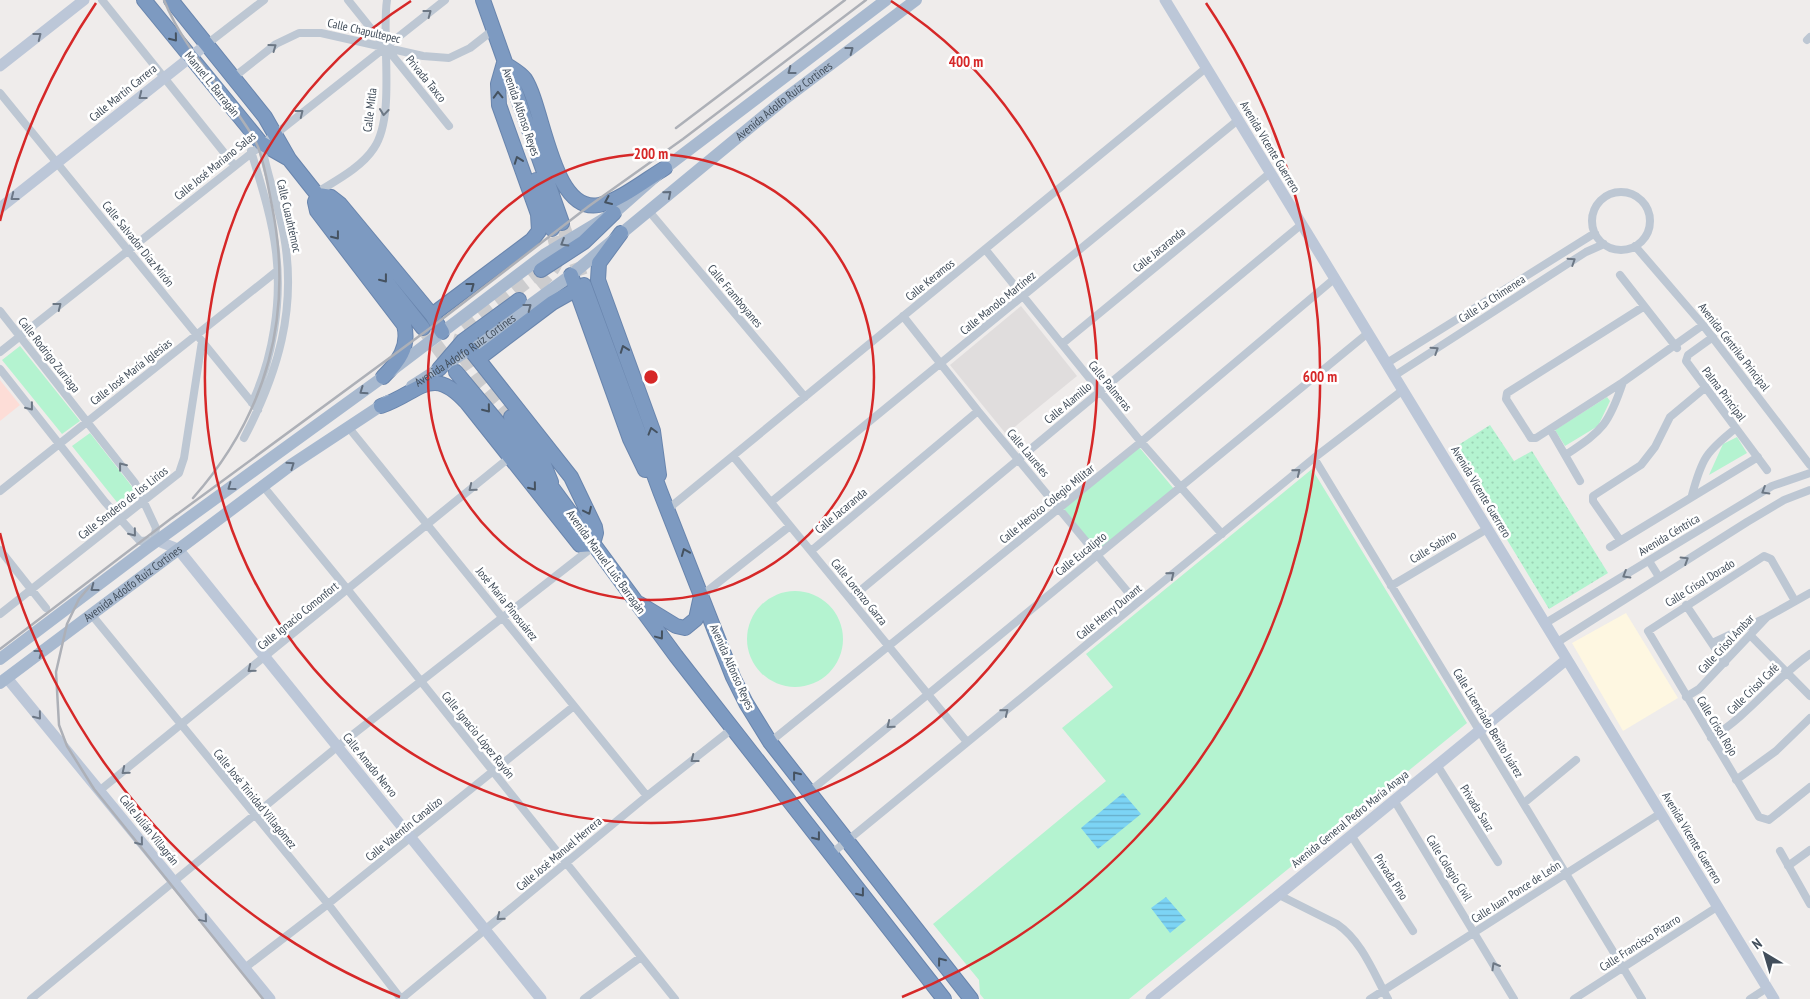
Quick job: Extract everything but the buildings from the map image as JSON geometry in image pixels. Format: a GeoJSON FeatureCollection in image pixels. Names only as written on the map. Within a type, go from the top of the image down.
{"type":"FeatureCollection","features":[{"type":"Feature","properties":{"kind":"highway","name":"Manuel L. Barragán"},"geometry":{"type":"LineString","coordinates":[[144,0],[190,57],[256,147],[289,159]]}},
{"type":"Feature","properties":{"kind":"highway","name":"Manuel L. Barragán"},"geometry":{"type":"LineString","coordinates":[[171,0],[234,77],[275,132],[289,159],[423,328]]}},
{"type":"Feature","properties":{"kind":"highway","name":"Avenida Alfonso Reyes"},"geometry":{"type":"LineString","coordinates":[[483,0],[538,161],[536,179],[557,226]]}},
{"type":"Feature","properties":{"kind":"highway"},"geometry":{"type":"LineString","coordinates":[[432,316],[532,240],[539,231],[538,214],[499,106],[498,84],[504,63],[526,80],[562,182],[575,200],[588,206],[601,205],[665,168]]}},
{"type":"Feature","properties":{"kind":"highway"},"geometry":{"type":"LineString","coordinates":[[383,377],[404,350],[406,337],[404,325],[317,212],[315,202],[317,194],[331,197],[340,204],[432,316],[442,332]]}},
{"type":"Feature","properties":{"kind":"highway"},"geometry":{"type":"LineString","coordinates":[[541,270],[584,242],[614,213]]}},
{"type":"Feature","properties":{"kind":"highway"},"geometry":{"type":"LineString","coordinates":[[621,233],[599,263],[597,273],[653,432],[659,462],[660,491]]}},
{"type":"Feature","properties":{"kind":"highway"},"geometry":{"type":"LineString","coordinates":[[571,275],[580,288],[630,439],[642,466],[660,491]]}},
{"type":"Feature","properties":{"kind":"highway"},"geometry":{"type":"LineString","coordinates":[[381,406],[397,401],[429,383],[442,383],[459,394],[580,545],[593,545],[596,533],[595,527],[571,477],[474,354],[552,303],[580,288]]}},
{"type":"Feature","properties":{"kind":"highway"},"geometry":{"type":"LineString","coordinates":[[439,369],[463,341],[519,300]]}},
{"type":"Feature","properties":{"kind":"highway","name":"Avenida Manuel Luis Barragán"},"geometry":{"type":"LineString","coordinates":[[456,372],[553,489],[633,600],[831,854]]}},
{"type":"Feature","properties":{"kind":"highway"},"geometry":{"type":"LineString","coordinates":[[511,417],[542,460],[553,489]]}},
{"type":"Feature","properties":{"kind":"highway","name":"Avenida Alfonso Reyes"},"geometry":{"type":"LineString","coordinates":[[660,491],[733,677],[746,703],[770,742],[971,999]]}},
{"type":"Feature","properties":{"kind":"highway"},"geometry":{"type":"LineString","coordinates":[[633,600],[676,626],[685,628],[696,619],[701,596]]}},
{"type":"Feature","properties":{"kind":"highway"},"geometry":{"type":"LineString","coordinates":[[831,854],[944,999]]}},
{"type":"Feature","properties":{"kind":"main road","name":"Avenida Adolfo Ruíz Cortines"},"geometry":{"type":"LineString","coordinates":[[0,659],[156,540],[383,377],[544,255],[614,213],[665,168],[886,0]]}},
{"type":"Feature","properties":{"kind":"main road","name":"Avenida Adolfo Ruíz Cortines"},"geometry":{"type":"LineString","coordinates":[[3,680],[291,464],[439,369],[474,354],[782,101],[916,0]]}},
{"type":"Feature","properties":{"kind":"street"},"geometry":{"type":"LineString","coordinates":[[0,66],[84,0]]}},
{"type":"Feature","properties":{"kind":"street"},"geometry":{"type":"LineString","coordinates":[[102,0],[234,165]]}},
{"type":"Feature","properties":{"kind":"street"},"geometry":{"type":"LineString","coordinates":[[180,0],[189,21]]}},
{"type":"Feature","properties":{"kind":"street","name":"Calle Martín Carrera"},"geometry":{"type":"LineString","coordinates":[[0,208],[264,0]]}},
{"type":"Feature","properties":{"kind":"street","name":"Privada Taxco"},"geometry":{"type":"LineString","coordinates":[[348,0],[449,126]]}},
{"type":"Feature","properties":{"kind":"street","name":"Calle Mitla"},"geometry":{"type":"LineString","coordinates":[[317,194],[355,167],[374,148],[383,123],[387,0]]}},
{"type":"Feature","properties":{"kind":"street","name":"Calle José Mariano Salas"},"geometry":{"type":"LineString","coordinates":[[0,352],[256,147],[445,0]]}},
{"type":"Feature","properties":{"kind":"street","name":"Avenida Vicente Guerrero"},"geometry":{"type":"LineString","coordinates":[[1165,0],[1774,999]]}},
{"type":"Feature","properties":{"kind":"street","name":"Calle Chapultepec"},"geometry":{"type":"LineString","coordinates":[[234,77],[276,44],[299,33],[320,33],[423,56],[450,58],[470,48],[493,30]]}},
{"type":"Feature","properties":{"kind":"street","name":"Calle Keramos"},"geometry":{"type":"LineString","coordinates":[[668,509],[1206,68]]}},
{"type":"Feature","properties":{"kind":"street","name":"Calle Salvador Díaz Mirón"},"geometry":{"type":"LineString","coordinates":[[0,93],[258,410]]}},
{"type":"Feature","properties":{"kind":"street","name":"Calle Manolo Martínez"},"geometry":{"type":"LineString","coordinates":[[771,502],[1023,298],[1238,120]]}},
{"type":"Feature","properties":{"kind":"street","name":"Calle Cuauhtémoc"},"geometry":{"type":"LineString","coordinates":[[252,403],[266,364],[273,332],[277,271],[256,147]]}},
{"type":"Feature","properties":{"kind":"street","name":"Calle Cuauhtémoc"},"geometry":{"type":"LineString","coordinates":[[244,438],[258,410],[282,347],[289,286],[284,234],[256,147]]}},
{"type":"Feature","properties":{"kind":"street","name":"Calle Jacaranda"},"geometry":{"type":"LineString","coordinates":[[1062,344],[1270,173]]}},
{"type":"Feature","properties":{"kind":"street"},"geometry":{"type":"LineString","coordinates":[[1613,194],[1630,194],[1645,204],[1650,220],[1646,237],[1636,246],[1622,250],[1604,244],[1595,233],[1593,218],[1599,203],[1613,194]]}},
{"type":"Feature","properties":{"kind":"street","name":"Calle Framboyanes"},"geometry":{"type":"LineString","coordinates":[[648,210],[805,397]]}},
{"type":"Feature","properties":{"kind":"street","name":"Calle Alamillo"},"geometry":{"type":"LineString","coordinates":[[850,599],[1302,224]]}},
{"type":"Feature","properties":{"kind":"street"},"geometry":{"type":"LineString","coordinates":[[1387,363],[1595,233]]}},
{"type":"Feature","properties":{"kind":"street","name":"Calle La Chimenea"},"geometry":{"type":"LineString","coordinates":[[1394,376],[1586,252],[1604,244]]}},
{"type":"Feature","properties":{"kind":"street","name":"Avenida Céntrika Principal"},"geometry":{"type":"LineString","coordinates":[[1636,246],[1713,337],[1810,465]]}},
{"type":"Feature","properties":{"kind":"street","name":"Calle Palmeras"},"geometry":{"type":"LineString","coordinates":[[984,249],[1141,442],[1222,534]]}},
{"type":"Feature","properties":{"kind":"street","name":"Calle José María Iglesias"},"geometry":{"type":"LineString","coordinates":[[0,491],[277,271]]}},
{"type":"Feature","properties":{"kind":"street"},"geometry":{"type":"LineString","coordinates":[[1620,275],[1674,347]]}},
{"type":"Feature","properties":{"kind":"street","name":"Calle Heroico Colegio Militar"},"geometry":{"type":"LineString","coordinates":[[770,742],[890,647],[1141,442],[1334,279]]}},
{"type":"Feature","properties":{"kind":"street"},"geometry":{"type":"LineString","coordinates":[[1643,307],[1507,393],[1506,399],[1530,438],[1536,438],[1704,327]]}},
{"type":"Feature","properties":{"kind":"street","name":"Calle Rodrigo Zurriaga"},"geometry":{"type":"LineString","coordinates":[[0,311],[135,483],[156,528],[156,540]]}},
{"type":"Feature","properties":{"kind":"street","name":"Calle Laureles"},"geometry":{"type":"LineString","coordinates":[[903,316],[978,411],[1137,603]]}},
{"type":"Feature","properties":{"kind":"street","name":"Calle Eucalipto"},"geometry":{"type":"LineString","coordinates":[[809,792],[1368,333]]}},
{"type":"Feature","properties":{"kind":"street","name":"Palma Principal"},"geometry":{"type":"LineString","coordinates":[[1713,337],[1686,358],[1767,470]]}},
{"type":"Feature","properties":{"kind":"street","name":"Calle Sendero de los Lirios"},"geometry":{"type":"LineString","coordinates":[[0,614],[174,478],[182,466],[202,341]]}},
{"type":"Feature","properties":{"kind":"street"},"geometry":{"type":"LineString","coordinates":[[0,369],[105,502],[140,541],[156,540],[178,549]]}},
{"type":"Feature","properties":{"kind":"street"},"geometry":{"type":"LineString","coordinates":[[1567,454],[1603,428],[1613,412],[1623,382]]}},
{"type":"Feature","properties":{"kind":"street"},"geometry":{"type":"LineString","coordinates":[[1620,540],[1593,500],[1593,496],[1641,465],[1655,447],[1670,417],[1706,388]]}},
{"type":"Feature","properties":{"kind":"street","name":"Calle Henry Dunant"},"geometry":{"type":"LineString","coordinates":[[831,854],[1314,458],[1403,390]]}},
{"type":"Feature","properties":{"kind":"street","name":"Calle Jacaranda"},"geometry":{"type":"LineString","coordinates":[[811,551],[978,411]]}},
{"type":"Feature","properties":{"kind":"street","name":"José María Pinosuárez"},"geometry":{"type":"LineString","coordinates":[[349,428],[428,523],[647,796]]}},
{"type":"Feature","properties":{"kind":"street"},"geometry":{"type":"LineString","coordinates":[[1692,495],[1704,458],[1716,444],[1736,428]]}},
{"type":"Feature","properties":{"kind":"street"},"geometry":{"type":"LineString","coordinates":[[1550,429],[1567,454],[1580,481]]}},
{"type":"Feature","properties":{"kind":"street","name":"Calle Lorenzo Garza"},"geometry":{"type":"LineString","coordinates":[[733,456],[967,742]]}},
{"type":"Feature","properties":{"kind":"street","name":"Calle Ignacio Comonfort"},"geometry":{"type":"LineString","coordinates":[[99,791],[510,457]]}},
{"type":"Feature","properties":{"kind":"street"},"geometry":{"type":"LineString","coordinates":[[1610,547],[1692,495],[1758,457]]}},
{"type":"Feature","properties":{"kind":"street","name":"Calle Licenciado Benito Juárez"},"geometry":{"type":"LineString","coordinates":[[1314,458],[1642,999]]}},
{"type":"Feature","properties":{"kind":"street","name":"Avenida Céntrica"},"geometry":{"type":"LineString","coordinates":[[1544,624],[1772,486],[1810,474]]}},
{"type":"Feature","properties":{"kind":"street","name":"Calle Ignacio López Rayón"},"geometry":{"type":"LineString","coordinates":[[262,486],[348,590],[675,999]]}},
{"type":"Feature","properties":{"kind":"street"},"geometry":{"type":"LineString","coordinates":[[1556,642],[1784,500],[1810,490]]}},
{"type":"Feature","properties":{"kind":"street"},"geometry":{"type":"LineString","coordinates":[[701,596],[790,526]]}},
{"type":"Feature","properties":{"kind":"street","name":"Calle Sabino"},"geometry":{"type":"LineString","coordinates":[[1391,586],[1487,528]]}},
{"type":"Feature","properties":{"kind":"street"},"geometry":{"type":"LineString","coordinates":[[30,999],[337,747],[593,545]]}},
{"type":"Feature","properties":{"kind":"street","name":"Calle Amado Nervo"},"geometry":{"type":"LineString","coordinates":[[178,549],[541,999]]}},
{"type":"Feature","properties":{"kind":"street"},"geometry":{"type":"LineString","coordinates":[[0,550],[46,608]]}},
{"type":"Feature","properties":{"kind":"street","name":"Calle Crisol Dorado"},"geometry":{"type":"LineString","coordinates":[[1649,637],[1648,629],[1764,556],[1771,559],[1796,601]]}},
{"type":"Feature","properties":{"kind":"street"},"geometry":{"type":"LineString","coordinates":[[1649,561],[1659,577]]}},
{"type":"Feature","properties":{"kind":"street","name":"Calle Crisol Ambar"},"geometry":{"type":"LineString","coordinates":[[1686,698],[1699,689],[1725,663],[1767,617],[1810,593]]}},
{"type":"Feature","properties":{"kind":"street"},"geometry":{"type":"LineString","coordinates":[[1686,605],[1725,663]]}},
{"type":"Feature","properties":{"kind":"street","name":"Calle José Trinidad Villagómez"},"geometry":{"type":"LineString","coordinates":[[91,614],[254,816],[328,904],[401,999]]}},
{"type":"Feature","properties":{"kind":"street"},"geometry":{"type":"LineString","coordinates":[[1712,644],[1767,617]]}},
{"type":"Feature","properties":{"kind":"street"},"geometry":{"type":"LineString","coordinates":[[1751,636],[1810,696]]}},
{"type":"Feature","properties":{"kind":"street","name":"Calle Crisol Rojo"},"geometry":{"type":"LineString","coordinates":[[1649,637],[1759,817],[1769,820],[1810,787]]}},
{"type":"Feature","properties":{"kind":"street","name":"Calle Crisol Café"},"geometry":{"type":"LineString","coordinates":[[1711,738],[1736,721],[1787,672],[1810,654]]}},
{"type":"Feature","properties":{"kind":"street","name":"Avenida General Pedro María Anaya"},"geometry":{"type":"LineString","coordinates":[[1151,999],[1566,660]]}},
{"type":"Feature","properties":{"kind":"street","name":"Calle Julián Villagrán"},"geometry":{"type":"LineString","coordinates":[[3,680],[99,791],[246,967],[270,999]]}},
{"type":"Feature","properties":{"kind":"street","name":"Calle Valentín Canalizo"},"geometry":{"type":"LineString","coordinates":[[246,967],[411,838],[574,706]]}},
{"type":"Feature","properties":{"kind":"street"},"geometry":{"type":"LineString","coordinates":[[1736,780],[1776,751],[1810,718]]}},
{"type":"Feature","properties":{"kind":"street","name":"Calle José Manuel Herrera"},"geometry":{"type":"LineString","coordinates":[[401,999],[732,728]]}},
{"type":"Feature","properties":{"kind":"street"},"geometry":{"type":"LineString","coordinates":[[1524,803],[1576,760]]}},
{"type":"Feature","properties":{"kind":"street","name":"Privada Sauz"},"geometry":{"type":"LineString","coordinates":[[1437,765],[1498,862]]}},
{"type":"Feature","properties":{"kind":"street","name":"Calle Colegio Civil"},"geometry":{"type":"LineString","coordinates":[[1394,800],[1514,999]]}},
{"type":"Feature","properties":{"kind":"street","name":"Calle Juan Ponce de León"},"geometry":{"type":"LineString","coordinates":[[1370,999],[1661,813]]}},
{"type":"Feature","properties":{"kind":"street","name":"Privada Pino"},"geometry":{"type":"LineString","coordinates":[[1351,835],[1413,931]]}},
{"type":"Feature","properties":{"kind":"street"},"geometry":{"type":"LineString","coordinates":[[1788,866],[1810,850]]}},
{"type":"Feature","properties":{"kind":"street"},"geometry":{"type":"LineString","coordinates":[[1780,851],[1810,904]]}},
{"type":"Feature","properties":{"kind":"street"},"geometry":{"type":"LineString","coordinates":[[1279,895],[1342,927],[1361,952],[1388,999]]}},
{"type":"Feature","properties":{"kind":"street","name":"Calle Francisco Pizarro"},"geometry":{"type":"LineString","coordinates":[[1574,999],[1717,906]]}},
{"type":"Feature","properties":{"kind":"street"},"geometry":{"type":"LineString","coordinates":[[584,999],[641,957]]}},
{"type":"Feature","properties":{"kind":"street"},"geometry":{"type":"LineString","coordinates":[[1750,999],[1767,988]]}},
{"type":"Feature","properties":{"kind":"shaded area"},"geometry":{"type":"Polygon","coordinates":[[[1021,306],[1077,376],[1006,434],[950,365],[1021,306]]]}},
{"type":"Feature","properties":{"kind":"shaded area"},"geometry":{"type":"Polygon","coordinates":[[[0,380],[20,405],[0,421],[0,380]]]}},
{"type":"Feature","properties":{"kind":"shaded area"},"geometry":{"type":"Polygon","coordinates":[[[1626,613],[1678,698],[1623,731],[1572,643],[1626,613]]]}},
{"type":"Feature","properties":{"kind":"green space"},"geometry":{"type":"Polygon","coordinates":[[[20,346],[80,421],[62,434],[2,360],[20,346]]]}},
{"type":"Feature","properties":{"kind":"green space"},"geometry":{"type":"Polygon","coordinates":[[[1607,397],[1610,401],[1598,426],[1565,446],[1555,430],[1607,397]]]}},
{"type":"Feature","properties":{"kind":"green space"},"geometry":{"type":"Polygon","coordinates":[[[1490,425],[1514,461],[1532,451],[1608,573],[1549,609],[1452,449],[1490,425]]]}},
{"type":"Feature","properties":{"kind":"green space"},"geometry":{"type":"Polygon","coordinates":[[[90,433],[137,493],[120,506],[72,446],[90,433]]]}},
{"type":"Feature","properties":{"kind":"green space"},"geometry":{"type":"Polygon","coordinates":[[[1737,437],[1747,453],[1709,475],[1723,444],[1737,437]]]}},
{"type":"Feature","properties":{"kind":"green space"},"geometry":{"type":"Polygon","coordinates":[[[1139,447],[1174,489],[1098,552],[1063,508],[1139,447]]]}},
{"type":"Feature","properties":{"kind":"green space"},"geometry":{"type":"Polygon","coordinates":[[[1312,469],[1467,723],[1129,999],[984,999],[980,994],[979,980],[933,924],[1106,781],[1062,728],[1113,687],[1086,654],[1312,469]]]}},
{"type":"Feature","properties":{"kind":"green space"},"geometry":{"type":"Polygon","coordinates":[[[795,591],[813,595],[829,605],[839,621],[843,639],[839,657],[829,673],[813,683],[795,687],[777,683],[761,673],[751,657],[747,639],[751,621],[761,605],[777,595],[795,591]]]}},
{"type":"Feature","properties":{"kind":"water"},"geometry":{"type":"Polygon","coordinates":[[[1123,793],[1141,814],[1098,849],[1081,828],[1123,793]]]}},
{"type":"Feature","properties":{"kind":"water"},"geometry":{"type":"Polygon","coordinates":[[[1166,897],[1186,920],[1170,933],[1151,908],[1166,897]]]}},
{"type":"Feature","properties":{"kind":"tunnel"},"geometry":{"type":"LineString","coordinates":[[562,223],[584,285]]}},
{"type":"Feature","properties":{"kind":"tunnel"},"geometry":{"type":"LineString","coordinates":[[537,285],[551,272],[556,260],[557,254],[552,229]]}},
{"type":"Feature","properties":{"kind":"tunnel"},"geometry":{"type":"LineString","coordinates":[[511,417],[468,362],[460,346],[460,340],[464,331],[541,270]]}},
{"type":"Feature","properties":{"kind":"tunnel"},"geometry":{"type":"LineString","coordinates":[[423,328],[454,369]]}},
{"type":"Feature","properties":{"kind":"railway"},"geometry":{"type":"LineString","coordinates":[[164,0],[179,30],[197,58],[256,142],[266,176],[278,246],[279,286],[276,324],[268,361],[256,397],[240,432],[219,466],[193,498]]}},
{"type":"Feature","properties":{"kind":"railway"},"geometry":{"type":"LineString","coordinates":[[676,128],[845,0]]}},
{"type":"Feature","properties":{"kind":"railway"},"geometry":{"type":"LineString","coordinates":[[172,518],[437,323],[589,206],[683,139],[866,0]]}},
{"type":"Feature","properties":{"kind":"railway"},"geometry":{"type":"LineString","coordinates":[[0,649],[177,514]]}},
{"type":"Feature","properties":{"kind":"railway"},"geometry":{"type":"LineString","coordinates":[[90,586],[79,599],[67,624],[56,672],[59,725],[67,746],[94,789],[263,999]]}}]}
